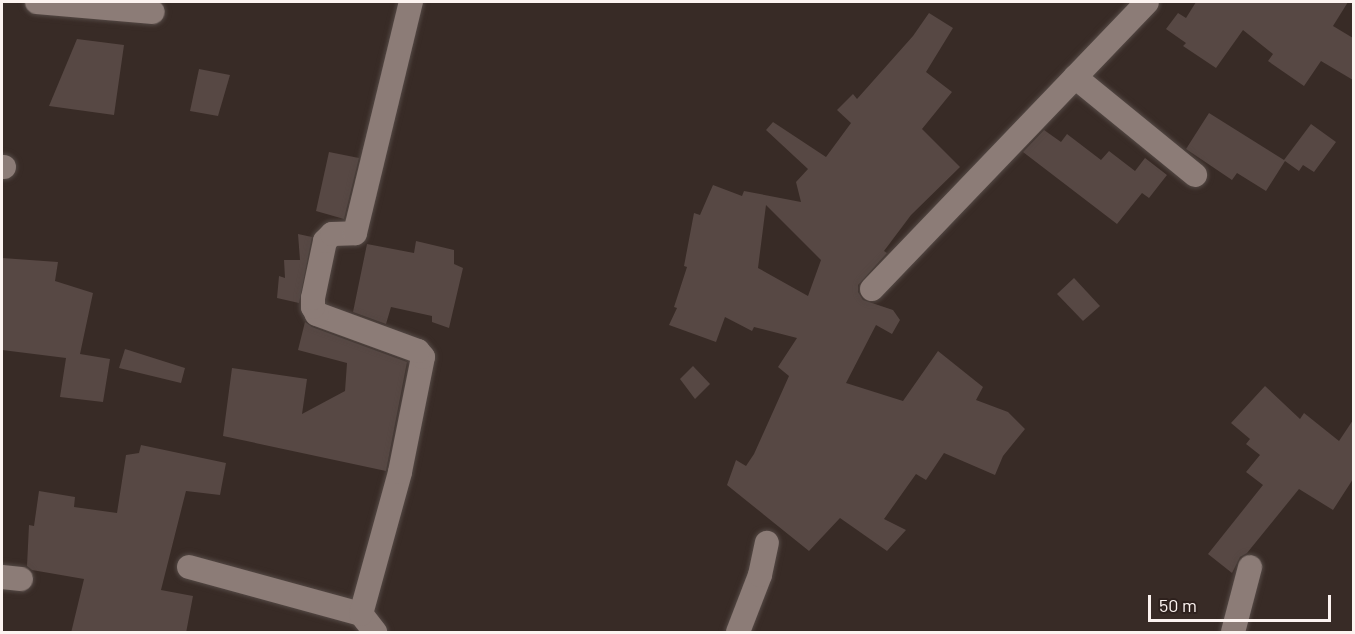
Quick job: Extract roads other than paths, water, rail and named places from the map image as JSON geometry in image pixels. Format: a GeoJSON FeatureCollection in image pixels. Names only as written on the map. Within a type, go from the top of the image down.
{"type":"FeatureCollection","features":[{"type":"Feature","properties":{"kind":"street"},"geometry":{"type":"LineString","coordinates":[[37,2],[153,12]]}},
{"type":"Feature","properties":{"kind":"street"},"geometry":{"type":"LineString","coordinates":[[189,567],[368,623],[423,357],[418,351],[317,314],[313,307],[313,298],[325,241],[332,234],[354,233],[411,2]]}},
{"type":"Feature","properties":{"kind":"street"},"geometry":{"type":"LineString","coordinates":[[872,289],[1147,2]]}},
{"type":"Feature","properties":{"kind":"street"},"geometry":{"type":"LineString","coordinates":[[1076,77],[1195,175]]}},
{"type":"Feature","properties":{"kind":"street"},"geometry":{"type":"LineString","coordinates":[[738,633],[760,575],[767,543]]}},
{"type":"Feature","properties":{"kind":"street"},"geometry":{"type":"LineString","coordinates":[[1233,633],[1250,567]]}}]}
